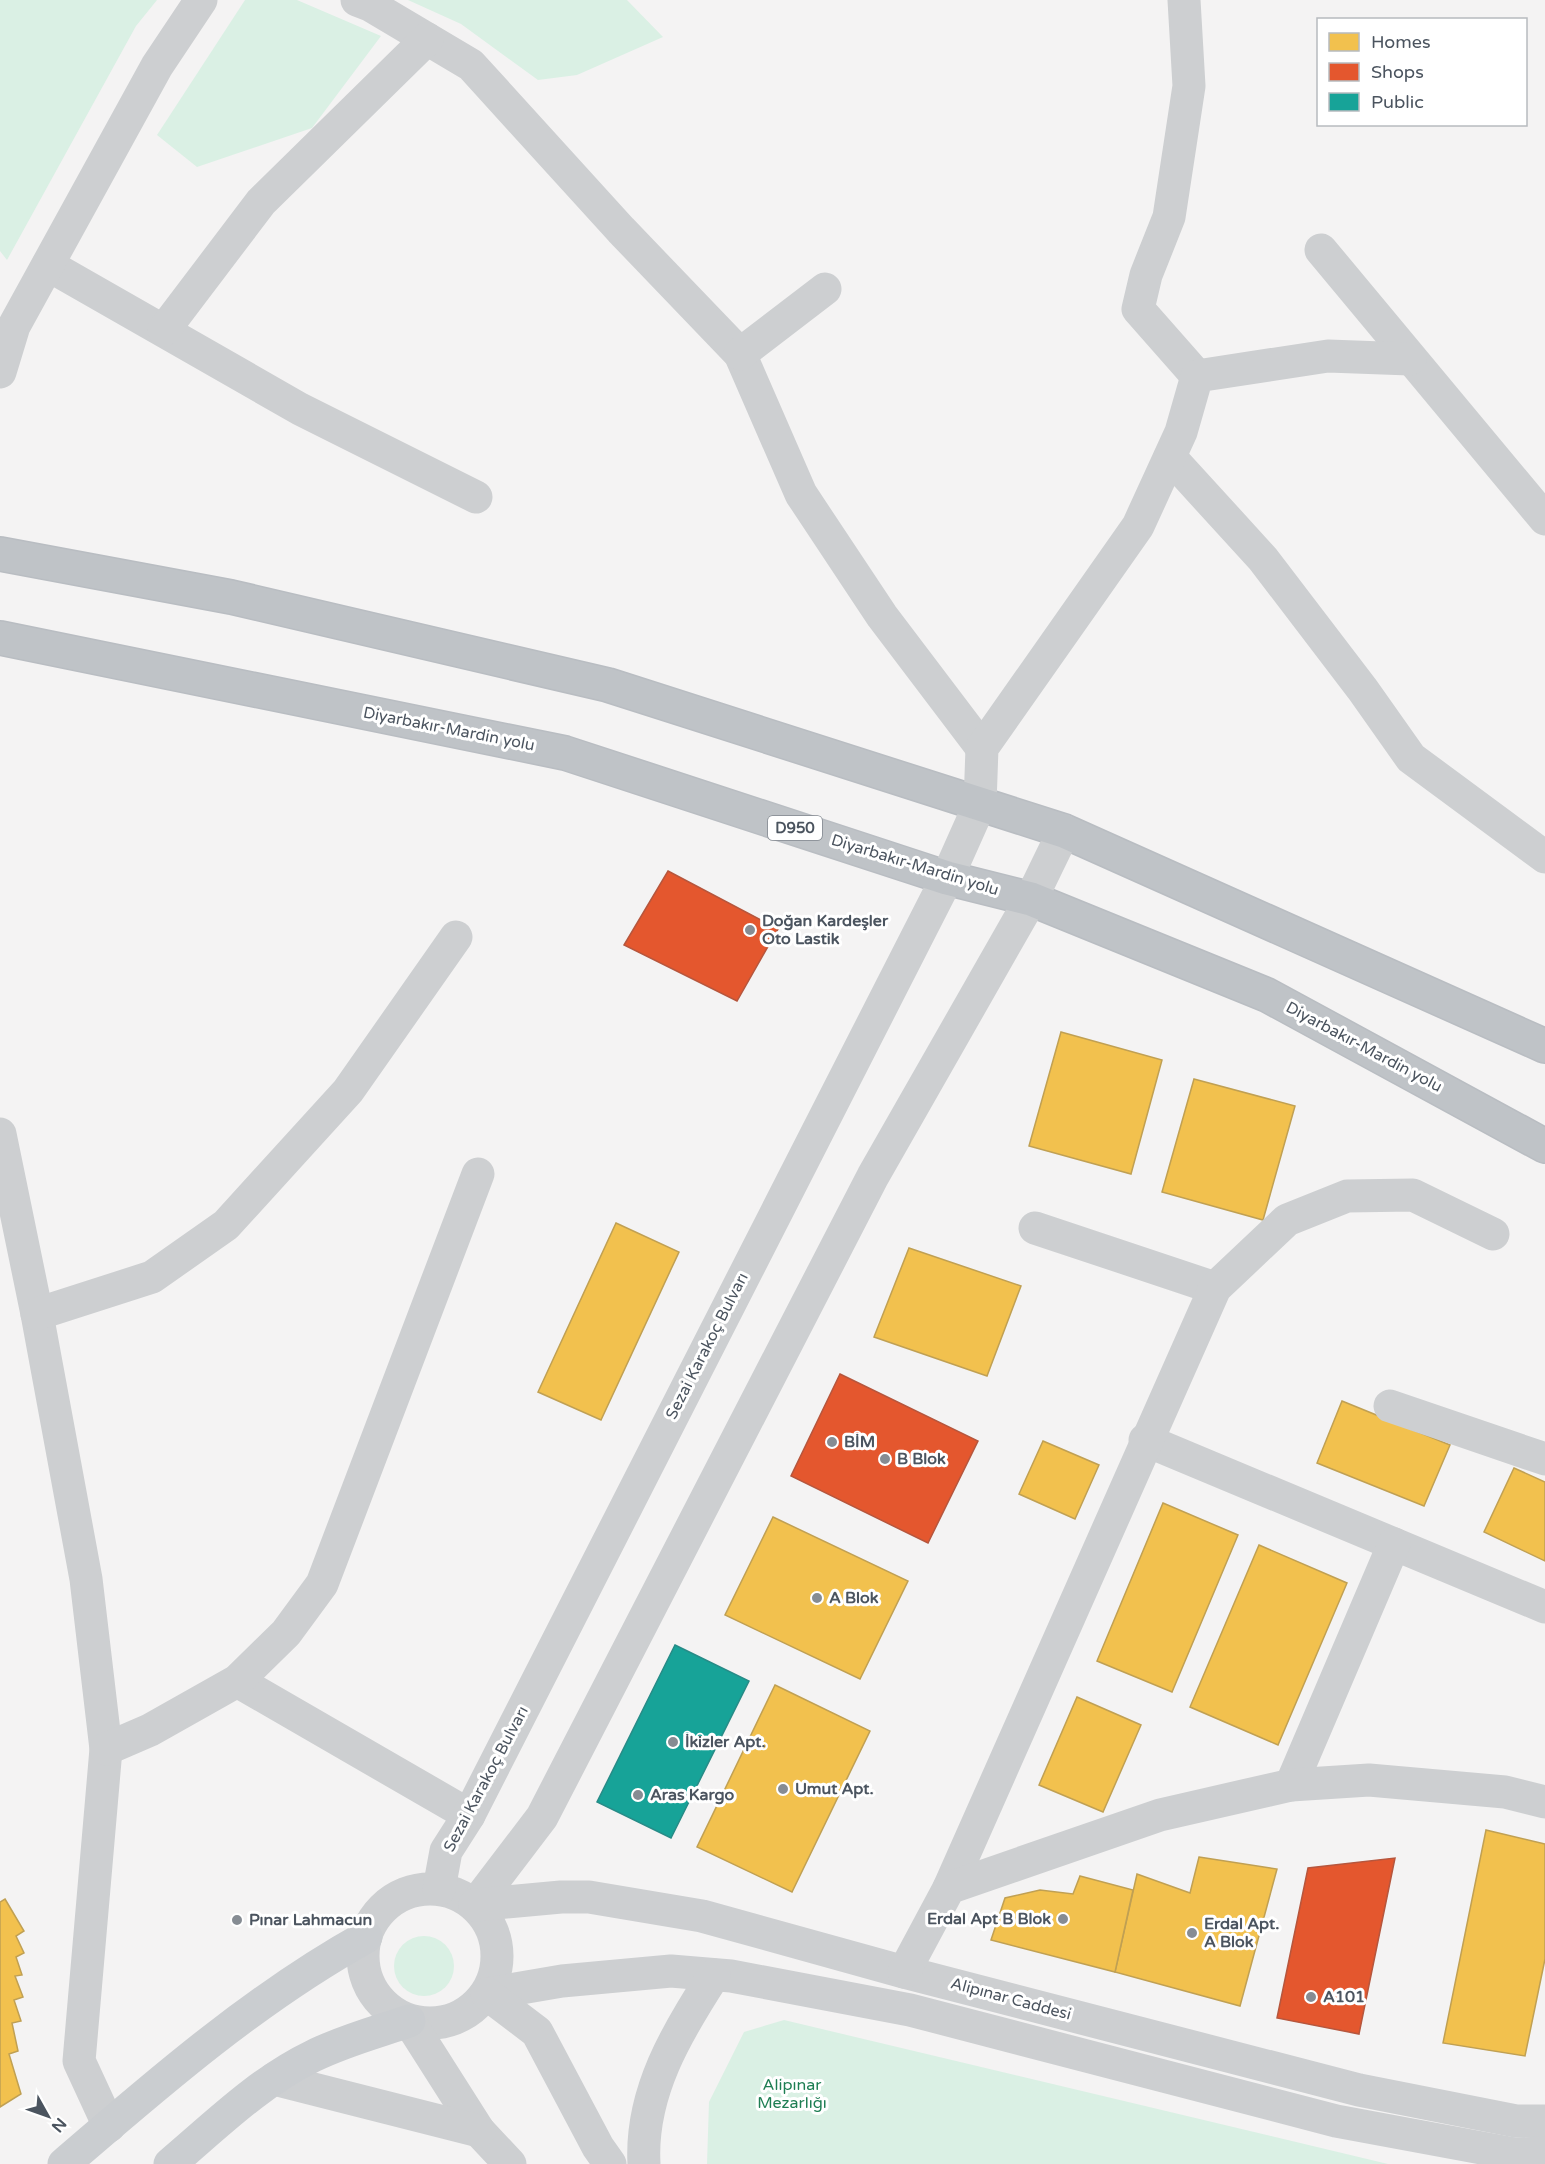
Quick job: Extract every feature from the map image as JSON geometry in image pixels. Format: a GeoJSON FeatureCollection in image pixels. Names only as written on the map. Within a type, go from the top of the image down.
{"type":"FeatureCollection","features":[{"type":"Feature","properties":{"kind":"highway"},"geometry":{"type":"LineString","coordinates":[[0,554],[231,597],[608,685],[1064,831],[1545,1046]]}},
{"type":"Feature","properties":{"kind":"highway","name":"Diyarbakır-Mardin yolu"},"geometry":{"type":"LineString","coordinates":[[0,638],[565,753],[946,878],[1031,898],[1267,995],[1545,1146]]}},
{"type":"Feature","properties":{"kind":"main road"},"geometry":{"type":"LineString","coordinates":[[64,2164],[265,2000],[315,1966],[366,1937]]}},
{"type":"Feature","properties":{"kind":"main road"},"geometry":{"type":"LineString","coordinates":[[170,2164],[249,2096],[274,2079],[314,2056],[409,2021]]}},
{"type":"Feature","properties":{"kind":"street"},"geometry":{"type":"LineString","coordinates":[[0,372],[14,326],[157,66],[201,0]]}},
{"type":"Feature","properties":{"kind":"street"},"geometry":{"type":"LineString","coordinates":[[357,0],[471,65],[621,230],[740,354],[801,494],[882,616],[982,748]]}},
{"type":"Feature","properties":{"kind":"street"},"geometry":{"type":"LineString","coordinates":[[1184,0],[1189,86],[1169,217],[1146,275],[1138,309],[1197,376]]}},
{"type":"Feature","properties":{"kind":"street"},"geometry":{"type":"LineString","coordinates":[[164,330],[261,202],[428,39]]}},
{"type":"Feature","properties":{"kind":"street"},"geometry":{"type":"LineString","coordinates":[[1321,250],[1545,519]]}},
{"type":"Feature","properties":{"kind":"street"},"geometry":{"type":"LineString","coordinates":[[48,265],[300,409],[476,497]]}},
{"type":"Feature","properties":{"kind":"street"},"geometry":{"type":"LineString","coordinates":[[740,354],[825,289]]}},
{"type":"Feature","properties":{"kind":"street"},"geometry":{"type":"LineString","coordinates":[[1197,376],[1328,356],[1410,359]]}},
{"type":"Feature","properties":{"kind":"street"},"geometry":{"type":"LineString","coordinates":[[980,804],[982,748],[1138,526],[1181,432],[1197,376]]}},
{"type":"Feature","properties":{"kind":"street"},"geometry":{"type":"LineString","coordinates":[[1170,457],[1263,559],[1363,690],[1411,758],[1545,857]]}},
{"type":"Feature","properties":{"kind":"street","name":"Sezai Karakoç Bulvarı"},"geometry":{"type":"LineString","coordinates":[[439,1889],[446,1851],[469,1815],[946,878],[980,804]]}},
{"type":"Feature","properties":{"kind":"street"},"geometry":{"type":"LineString","coordinates":[[475,1905],[542,1818],[873,1176],[1031,898],[1064,831]]}},
{"type":"Feature","properties":{"kind":"street"},"geometry":{"type":"LineString","coordinates":[[37,1314],[152,1278],[226,1225],[348,1091],[456,938]]}},
{"type":"Feature","properties":{"kind":"street"},"geometry":{"type":"LineString","coordinates":[[0,1134],[37,1314],[86,1579],[106,1749],[79,2061],[109,2126]]}},
{"type":"Feature","properties":{"kind":"street"},"geometry":{"type":"LineString","coordinates":[[106,1749],[150,1730],[237,1681],[286,1633],[322,1584],[478,1174]]}},
{"type":"Feature","properties":{"kind":"street"},"geometry":{"type":"LineString","coordinates":[[904,1972],[949,1888],[1145,1440],[1215,1288],[1287,1220],[1347,1196],[1413,1196],[1493,1234]]}},
{"type":"Feature","properties":{"kind":"street"},"geometry":{"type":"LineString","coordinates":[[1035,1228],[1215,1288]]}},
{"type":"Feature","properties":{"kind":"street"},"geometry":{"type":"LineString","coordinates":[[1390,1406],[1545,1459]]}},
{"type":"Feature","properties":{"kind":"street"},"geometry":{"type":"LineString","coordinates":[[1145,1440],[1545,1607]]}},
{"type":"Feature","properties":{"kind":"street"},"geometry":{"type":"LineString","coordinates":[[1291,1785],[1394,1544]]}},
{"type":"Feature","properties":{"kind":"street"},"geometry":{"type":"LineString","coordinates":[[237,1681],[469,1815]]}},
{"type":"Feature","properties":{"kind":"street"},"geometry":{"type":"LineString","coordinates":[[949,1888],[1160,1815],[1291,1785],[1369,1780],[1505,1792],[1545,1802]]}},
{"type":"Feature","properties":{"kind":"street"},"geometry":{"type":"LineString","coordinates":[[420,1889],[439,1889],[458,1894],[475,1905],[488,1921],[495,1938],[498,1958],[495,1977],[487,1994],[475,2007],[452,2020],[426,2024],[409,2021],[390,2011],[375,1996],[366,1978],[363,1958],[366,1937],[373,1919],[386,1905],[402,1895],[420,1889]]}},
{"type":"Feature","properties":{"kind":"street","name":"Alipınar Caddesi"},"geometry":{"type":"LineString","coordinates":[[475,1905],[561,1897],[589,1897],[702,1916],[904,1972],[1359,2090],[1516,2121],[1545,2121]]}},
{"type":"Feature","properties":{"kind":"street"},"geometry":{"type":"LineString","coordinates":[[487,1994],[562,1981],[671,1971],[714,1975],[910,2010],[1336,2121],[1514,2154],[1545,2153]]}},
{"type":"Feature","properties":{"kind":"street"},"geometry":{"type":"LineString","coordinates":[[644,2164],[643,2147],[651,2096],[678,2030],[714,1975]]}},
{"type":"Feature","properties":{"kind":"street"},"geometry":{"type":"LineString","coordinates":[[487,1994],[537,2032],[598,2147],[610,2164]]}},
{"type":"Feature","properties":{"kind":"street"},"geometry":{"type":"LineString","coordinates":[[409,2021],[479,2131],[510,2164]]}},
{"type":"Feature","properties":{"kind":"street"},"geometry":{"type":"LineString","coordinates":[[274,2079],[479,2131]]}},
{"type":"Feature","properties":{"kind":"green space"},"geometry":{"type":"Polygon","coordinates":[[[0,0],[157,0],[136,26],[7,260],[0,251],[0,0]]]}},
{"type":"Feature","properties":{"kind":"green space"},"geometry":{"type":"Polygon","coordinates":[[[245,0],[297,0],[381,36],[312,128],[197,167],[157,135],[245,0]]]}},
{"type":"Feature","properties":{"kind":"green space"},"geometry":{"type":"Polygon","coordinates":[[[408,0],[627,0],[663,37],[577,75],[538,80],[461,24],[408,0]]]}},
{"type":"Feature","properties":{"kind":"green space"},"geometry":{"type":"Polygon","coordinates":[[[424,1936],[441,1941],[449,1949],[454,1966],[449,1983],[441,1991],[424,1996],[407,1991],[399,1983],[394,1966],[399,1949],[407,1941],[424,1936]]]}},
{"type":"Feature","properties":{"kind":"green space","name":"Alipınar Mezarlığı"},"geometry":{"type":"Polygon","coordinates":[[[784,2020],[1388,2164],[707,2164],[709,2102],[744,2032],[784,2020]]]}},
{"type":"Feature","properties":{"kind":"building: Homes"},"geometry":{"type":"Polygon","coordinates":[[[1061,1032],[1162,1060],[1131,1174],[1029,1146],[1061,1032]]]}},
{"type":"Feature","properties":{"kind":"building: Homes"},"geometry":{"type":"Polygon","coordinates":[[[1194,1079],[1295,1106],[1263,1220],[1162,1192],[1194,1079]]]}},
{"type":"Feature","properties":{"kind":"building: Homes"},"geometry":{"type":"Polygon","coordinates":[[[616,1223],[679,1252],[601,1420],[538,1392],[616,1223]]]}},
{"type":"Feature","properties":{"kind":"building: Homes"},"geometry":{"type":"Polygon","coordinates":[[[909,1248],[1021,1286],[987,1376],[874,1337],[909,1248]]]}},
{"type":"Feature","properties":{"kind":"building: Homes"},"geometry":{"type":"Polygon","coordinates":[[[1342,1401],[1450,1445],[1424,1506],[1317,1463],[1342,1401]]]}},
{"type":"Feature","properties":{"kind":"building: Homes"},"geometry":{"type":"Polygon","coordinates":[[[1043,1441],[1099,1465],[1075,1519],[1019,1494],[1043,1441]]]}},
{"type":"Feature","properties":{"kind":"building: Homes"},"geometry":{"type":"Polygon","coordinates":[[[1514,1468],[1545,1482],[1545,1561],[1484,1532],[1514,1468]]]}},
{"type":"Feature","properties":{"kind":"building: Homes"},"geometry":{"type":"Polygon","coordinates":[[[1163,1503],[1238,1535],[1172,1692],[1097,1661],[1163,1503]]]}},
{"type":"Feature","properties":{"kind":"building: Homes","name":"A Blok"},"geometry":{"type":"Polygon","coordinates":[[[773,1517],[908,1581],[860,1679],[725,1615],[773,1517]]]}},
{"type":"Feature","properties":{"kind":"building: Homes"},"geometry":{"type":"Polygon","coordinates":[[[1259,1545],[1347,1583],[1278,1745],[1190,1707],[1259,1545]]]}},
{"type":"Feature","properties":{"kind":"building: Homes","name":"Umut Apt."},"geometry":{"type":"Polygon","coordinates":[[[775,1685],[870,1731],[792,1892],[697,1847],[775,1685]]]}},
{"type":"Feature","properties":{"kind":"building: Homes"},"geometry":{"type":"Polygon","coordinates":[[[1077,1697],[1141,1725],[1103,1812],[1039,1785],[1077,1697]]]}},
{"type":"Feature","properties":{"kind":"building: Homes"},"geometry":{"type":"Polygon","coordinates":[[[1486,1830],[1545,1844],[1545,1959],[1525,2056],[1443,2043],[1486,1830]]]}},
{"type":"Feature","properties":{"kind":"building: Homes","name":"Erdal Apt. A Blok"},"geometry":{"type":"Polygon","coordinates":[[[1199,1857],[1277,1869],[1240,2006],[1115,1972],[1137,1874],[1190,1893],[1199,1857]]]}},
{"type":"Feature","properties":{"kind":"building: Homes","name":"Erdal Apt B Blok"},"geometry":{"type":"Polygon","coordinates":[[[1080,1876],[1133,1890],[1115,1972],[991,1940],[1005,1898],[1040,1890],[1073,1894],[1080,1876]]]}},
{"type":"Feature","properties":{"kind":"building: Homes"},"geometry":{"type":"Polygon","coordinates":[[[5,1899],[24,1931],[16,1936],[24,1953],[16,1957],[22,1975],[15,1976],[23,1997],[14,2000],[21,2021],[12,2023],[18,2051],[9,2054],[21,2094],[0,2107],[0,1902],[5,1899]]]}},
{"type":"Feature","properties":{"kind":"building: Shops"},"geometry":{"type":"Polygon","coordinates":[[[668,871],[778,929],[737,1001],[624,945],[668,871]]]}},
{"type":"Feature","properties":{"kind":"building: Shops","name":"B Blok"},"geometry":{"type":"Polygon","coordinates":[[[840,1374],[978,1441],[928,1543],[791,1476],[840,1374]]]}},
{"type":"Feature","properties":{"kind":"building: Shops"},"geometry":{"type":"Polygon","coordinates":[[[1395,1858],[1359,2034],[1277,2018],[1308,1868],[1395,1858]]]}},
{"type":"Feature","properties":{"kind":"building: Public","name":"İkizler Apt."},"geometry":{"type":"Polygon","coordinates":[[[675,1645],[749,1681],[671,1838],[597,1802],[675,1645]]]}},
{"type":"Feature","properties":{"kind":"place","name":"Doğan Kardeşler Oto Lastik"},"geometry":{"type":"Point","coordinates":[750,930]}},
{"type":"Feature","properties":{"kind":"place","name":"BİM"},"geometry":{"type":"Point","coordinates":[832,1442]}},
{"type":"Feature","properties":{"kind":"place","name":"B Blok"},"geometry":{"type":"Point","coordinates":[885,1459]}},
{"type":"Feature","properties":{"kind":"place","name":"A Blok"},"geometry":{"type":"Point","coordinates":[817,1598]}},
{"type":"Feature","properties":{"kind":"place","name":"İkizler Apt."},"geometry":{"type":"Point","coordinates":[673,1742]}},
{"type":"Feature","properties":{"kind":"place","name":"Umut Apt."},"geometry":{"type":"Point","coordinates":[783,1789]}},
{"type":"Feature","properties":{"kind":"place","name":"Aras Kargo"},"geometry":{"type":"Point","coordinates":[638,1795]}},
{"type":"Feature","properties":{"kind":"place","name":"Erdal Apt B Blok"},"geometry":{"type":"Point","coordinates":[1063,1919]}},
{"type":"Feature","properties":{"kind":"place","name":"Pınar Lahmacun"},"geometry":{"type":"Point","coordinates":[237,1920]}},
{"type":"Feature","properties":{"kind":"place","name":"Erdal Apt. A Blok"},"geometry":{"type":"Point","coordinates":[1192,1933]}},
{"type":"Feature","properties":{"kind":"place","name":"A101"},"geometry":{"type":"Point","coordinates":[1311,1997]}}]}
